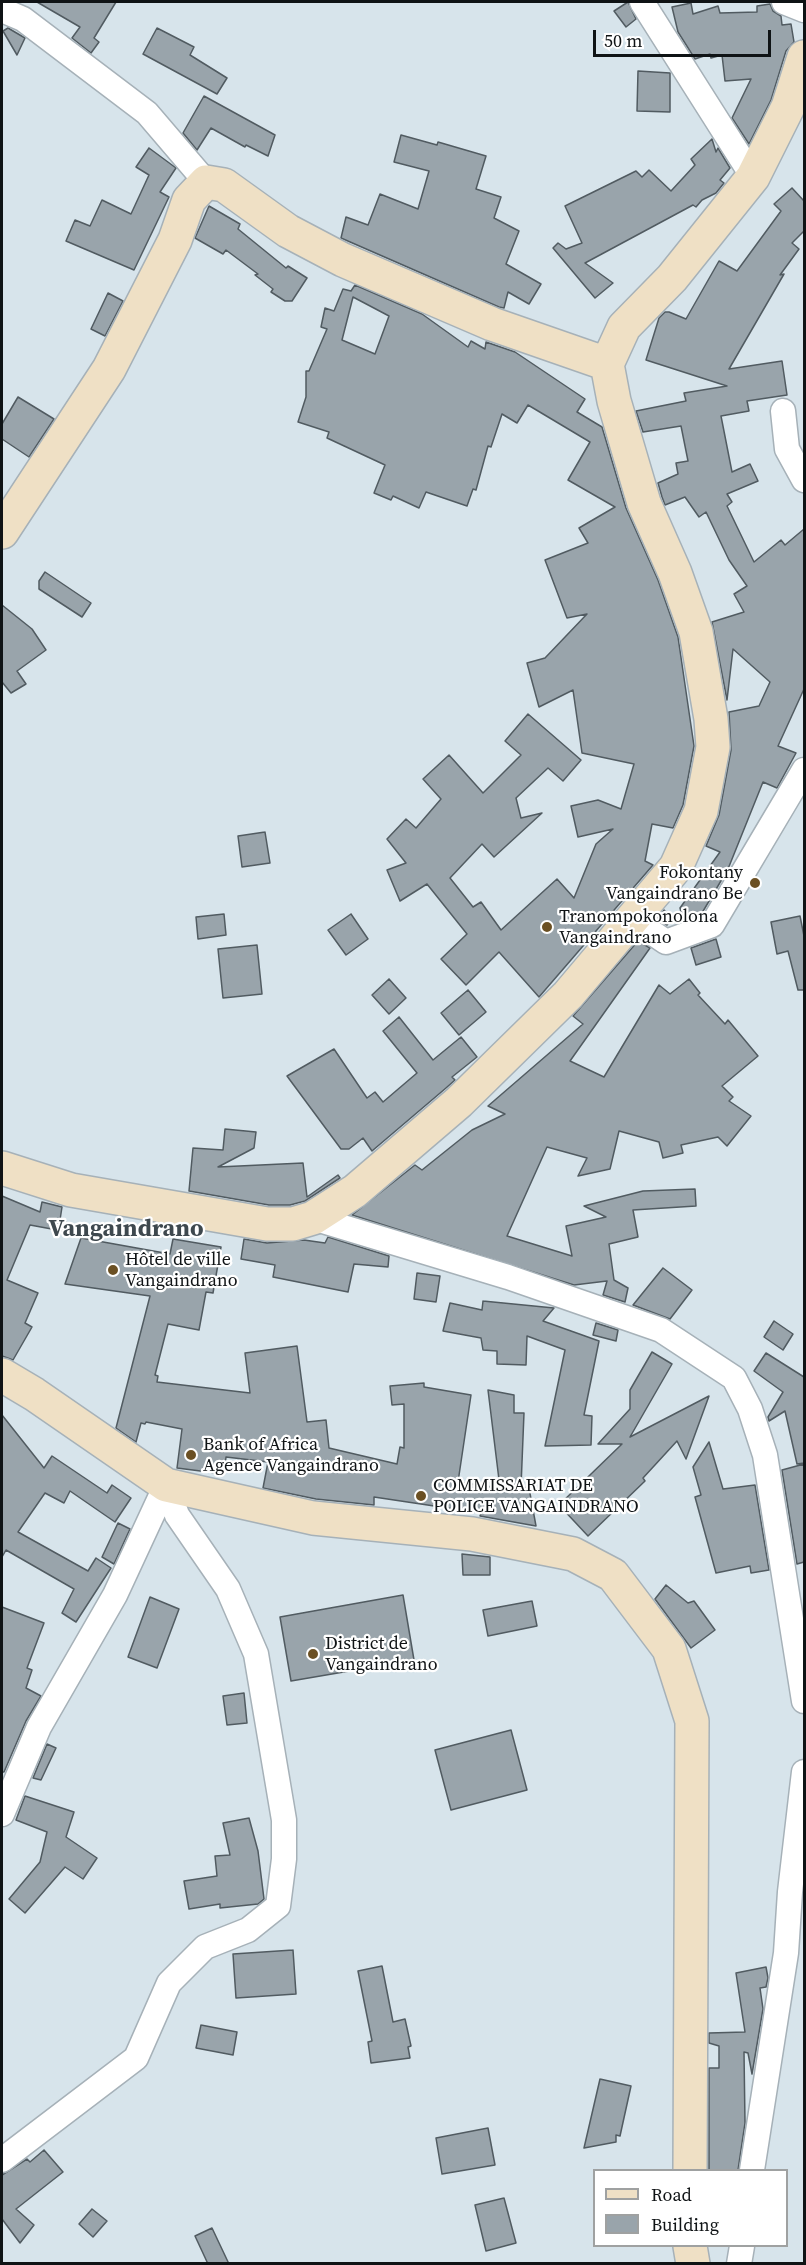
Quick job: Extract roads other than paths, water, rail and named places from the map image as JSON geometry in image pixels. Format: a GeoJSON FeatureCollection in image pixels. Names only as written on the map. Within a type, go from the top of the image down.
{"type":"FeatureCollection","features":[{"type":"Feature","properties":{"kind":"street"},"geometry":{"type":"LineString","coordinates":[[642,2],[753,177]]}},
{"type":"Feature","properties":{"kind":"street"},"geometry":{"type":"LineString","coordinates":[[784,2],[804,10]]}},
{"type":"Feature","properties":{"kind":"street"},"geometry":{"type":"LineString","coordinates":[[2,10],[23,19],[147,113],[206,182],[224,186],[288,231],[343,260],[492,324],[607,364]]}},
{"type":"Feature","properties":{"kind":"street"},"geometry":{"type":"LineString","coordinates":[[2,1168],[71,1190],[256,1222],[293,1224],[313,1218],[355,1191],[459,1102],[568,994],[675,867],[701,811],[712,747],[711,718],[696,632],[675,573],[644,503],[614,401],[607,364],[624,327],[672,278],[753,177],[788,107],[804,57]]}},
{"type":"Feature","properties":{"kind":"street"},"geometry":{"type":"LineString","coordinates":[[2,532],[109,369],[175,240],[189,200],[206,182]]}},
{"type":"Feature","properties":{"kind":"street"},"geometry":{"type":"LineString","coordinates":[[783,411],[787,449],[804,480]]}},
{"type":"Feature","properties":{"kind":"street"},"geometry":{"type":"LineString","coordinates":[[633,919],[666,942],[712,926],[804,770]]}},
{"type":"Feature","properties":{"kind":"street"},"geometry":{"type":"LineString","coordinates":[[313,1218],[508,1277],[661,1330],[734,1378],[750,1408],[765,1455],[804,1701]]}},
{"type":"Feature","properties":{"kind":"street"},"geometry":{"type":"LineString","coordinates":[[2,1375],[34,1394],[166,1485],[313,1518],[472,1534],[573,1554],[613,1575],[669,1649],[692,1721],[690,2169]]}},
{"type":"Feature","properties":{"kind":"street"},"geometry":{"type":"LineString","coordinates":[[2,1814],[39,1727],[115,1595],[166,1485]]}},
{"type":"Feature","properties":{"kind":"street"},"geometry":{"type":"LineString","coordinates":[[2,2160],[136,2058],[169,1983],[205,1947],[248,1930],[278,1906],[284,1859],[284,1820],[256,1654],[228,1589],[177,1515],[166,1485]]}},
{"type":"Feature","properties":{"kind":"street"},"geometry":{"type":"LineString","coordinates":[[752,2169],[786,1953],[790,1892],[804,1772]]}},
{"type":"Feature","properties":{"kind":"street"},"geometry":{"type":"LineString","coordinates":[[690,2247],[693,2264]]}},
{"type":"Feature","properties":{"kind":"street"},"geometry":{"type":"LineString","coordinates":[[739,2264],[742,2247]]}},
{"type":"Feature","properties":{"kind":"place","name":"Fokontany Vangaindrano Be"},"geometry":{"type":"Point","coordinates":[755,883]}},
{"type":"Feature","properties":{"kind":"place","name":"Tranompokonolona Vangaindrano"},"geometry":{"type":"Point","coordinates":[547,927]}},
{"type":"Feature","properties":{"kind":"place","name":"Hôtel de ville Vangaindrano"},"geometry":{"type":"Point","coordinates":[113,1270]}},
{"type":"Feature","properties":{"kind":"place","name":"Bank of Africa Agence Vangaindrano"},"geometry":{"type":"Point","coordinates":[191,1455]}},
{"type":"Feature","properties":{"kind":"place","name":"COMMISSARIAT DE POLICE VANGAINDRANO"},"geometry":{"type":"Point","coordinates":[421,1496]}},
{"type":"Feature","properties":{"kind":"place","name":"District de Vangaindrano"},"geometry":{"type":"Point","coordinates":[313,1654]}},
{"type":"Feature","properties":{"kind":"district","name":"Vangaindrano"},"geometry":{"type":"Point","coordinates":[126,1230]}}]}
